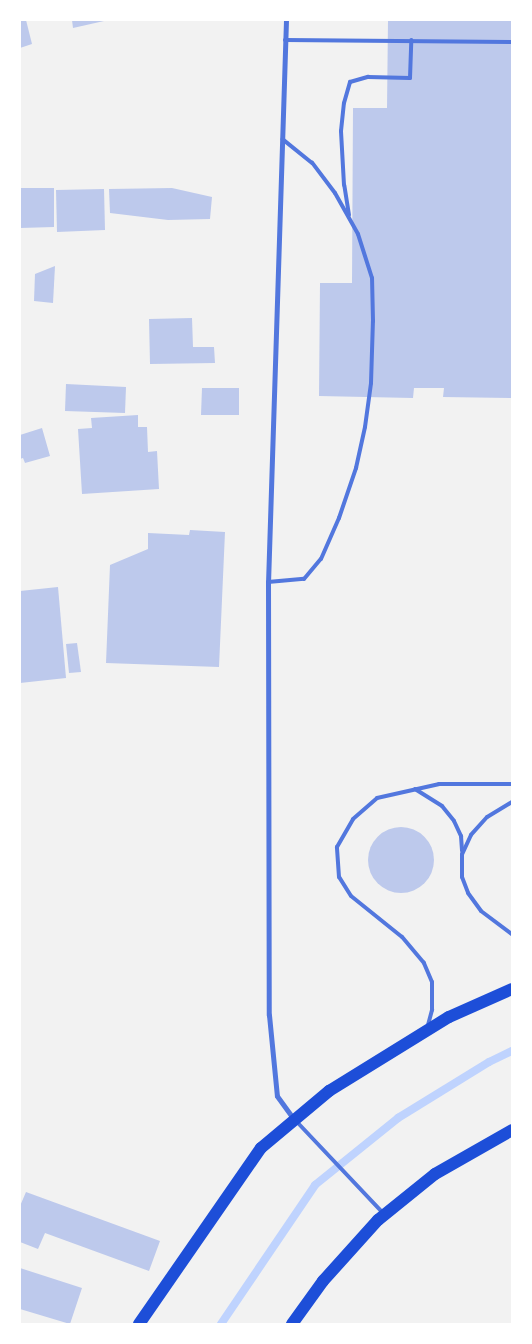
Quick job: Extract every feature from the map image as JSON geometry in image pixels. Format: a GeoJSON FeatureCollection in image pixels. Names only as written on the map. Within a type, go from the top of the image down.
{"type":"FeatureCollection","features":[{"type":"Feature","properties":{"kind":"main road"},"geometry":{"type":"LineString","coordinates":[[139,1324],[261,1148],[328,1091],[449,1018],[512,989]]}},
{"type":"Feature","properties":{"kind":"main road"},"geometry":{"type":"LineString","coordinates":[[292,1324],[323,1281],[385,1214],[435,1174],[512,1130]]}},
{"type":"Feature","properties":{"kind":"street"},"geometry":{"type":"LineString","coordinates":[[286,20],[268,582],[270,1015],[277,1096],[294,1119]]}},
{"type":"Feature","properties":{"kind":"lane"},"geometry":{"type":"LineString","coordinates":[[285,40],[512,42]]}},
{"type":"Feature","properties":{"kind":"lane"},"geometry":{"type":"LineString","coordinates":[[350,219],[344,185],[341,131],[344,103],[350,82],[368,77],[410,78],[411,40]]}},
{"type":"Feature","properties":{"kind":"lane"},"geometry":{"type":"LineString","coordinates":[[268,582],[304,579],[321,559],[339,518],[356,468],[365,427],[371,383],[374,321],[372,278],[358,234],[335,193],[312,163],[282,139]]}},
{"type":"Feature","properties":{"kind":"lane"},"geometry":{"type":"LineString","coordinates":[[427,1031],[432,1010],[432,982],[424,963],[402,937],[351,896],[338,877],[337,847],[353,819],[377,798],[439,784],[512,784]]}},
{"type":"Feature","properties":{"kind":"lane"},"geometry":{"type":"LineString","coordinates":[[415,789],[442,806],[454,821],[461,836],[462,877],[468,893],[481,910],[512,934]]}},
{"type":"Feature","properties":{"kind":"lane"},"geometry":{"type":"LineString","coordinates":[[462,854],[471,835],[482,823],[512,802]]}},
{"type":"Feature","properties":{"kind":"lane"},"geometry":{"type":"LineString","coordinates":[[294,1119],[385,1214]]}},
{"type":"Feature","properties":{"kind":"building"},"geometry":{"type":"Polygon","coordinates":[[[20,20],[26,20],[32,44],[20,48],[20,20]]]}},
{"type":"Feature","properties":{"kind":"building"},"geometry":{"type":"Polygon","coordinates":[[[72,20],[104,20],[104,21],[73,28],[72,20]]]}},
{"type":"Feature","properties":{"kind":"building"},"geometry":{"type":"Polygon","coordinates":[[[388,20],[512,20],[512,398],[443,397],[444,388],[414,388],[413,398],[319,396],[320,283],[352,283],[353,108],[387,108],[388,20]]]}},
{"type":"Feature","properties":{"kind":"building"},"geometry":{"type":"Polygon","coordinates":[[[20,188],[54,188],[54,227],[20,228],[20,188]]]}},
{"type":"Feature","properties":{"kind":"building"},"geometry":{"type":"Polygon","coordinates":[[[172,188],[212,197],[210,219],[168,220],[110,213],[109,189],[172,188]]]}},
{"type":"Feature","properties":{"kind":"building"},"geometry":{"type":"Polygon","coordinates":[[[104,189],[105,230],[57,232],[56,190],[104,189]]]}},
{"type":"Feature","properties":{"kind":"building"},"geometry":{"type":"Polygon","coordinates":[[[55,266],[53,303],[34,301],[35,274],[55,266]]]}},
{"type":"Feature","properties":{"kind":"building"},"geometry":{"type":"Polygon","coordinates":[[[192,318],[193,347],[214,347],[215,363],[150,364],[149,319],[192,318]]]}},
{"type":"Feature","properties":{"kind":"building"},"geometry":{"type":"Polygon","coordinates":[[[66,384],[126,387],[125,413],[65,411],[66,384]]]}},
{"type":"Feature","properties":{"kind":"building"},"geometry":{"type":"Polygon","coordinates":[[[202,388],[239,388],[239,415],[201,415],[202,388]]]}},
{"type":"Feature","properties":{"kind":"building"},"geometry":{"type":"Polygon","coordinates":[[[138,415],[138,427],[147,427],[148,452],[157,451],[159,489],[82,494],[78,429],[92,428],[91,418],[138,415]]]}},
{"type":"Feature","properties":{"kind":"building"},"geometry":{"type":"Polygon","coordinates":[[[42,428],[50,456],[25,463],[23,458],[20,459],[20,435],[42,428]]]}},
{"type":"Feature","properties":{"kind":"building"},"geometry":{"type":"Polygon","coordinates":[[[190,530],[225,532],[219,667],[106,663],[110,565],[148,549],[148,533],[189,535],[190,530]]]}},
{"type":"Feature","properties":{"kind":"building"},"geometry":{"type":"Polygon","coordinates":[[[58,587],[66,678],[20,683],[20,591],[58,587]]]}},
{"type":"Feature","properties":{"kind":"building"},"geometry":{"type":"Polygon","coordinates":[[[77,643],[81,672],[69,673],[66,644],[77,643]]]}},
{"type":"Feature","properties":{"kind":"building"},"geometry":{"type":"Polygon","coordinates":[[[401,827],[413,830],[424,837],[431,848],[434,860],[431,872],[424,883],[413,890],[401,893],[389,890],[378,883],[371,872],[368,860],[371,848],[378,837],[389,830],[401,827]]]}},
{"type":"Feature","properties":{"kind":"building"},"geometry":{"type":"Polygon","coordinates":[[[26,1192],[160,1241],[149,1271],[45,1233],[38,1249],[20,1242],[20,1206],[26,1192]]]}},
{"type":"Feature","properties":{"kind":"building"},"geometry":{"type":"Polygon","coordinates":[[[20,1268],[82,1288],[70,1324],[20,1309],[20,1268]]]}},
{"type":"Feature","properties":{"kind":"waterway"},"geometry":{"type":"LineString","coordinates":[[221,1324],[315,1185],[398,1118],[489,1062],[512,1051]]}}]}
